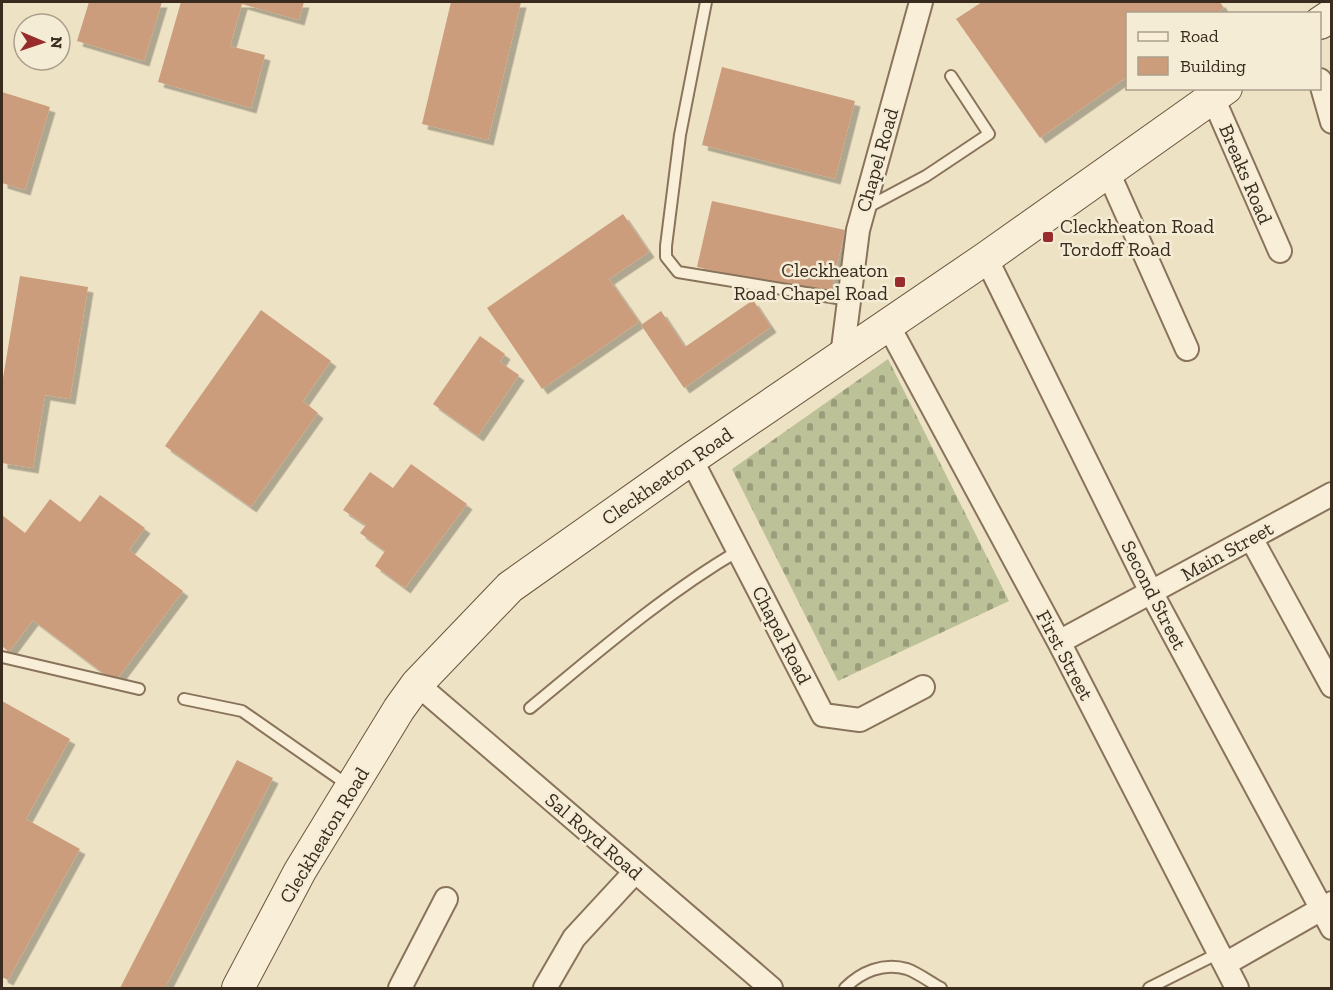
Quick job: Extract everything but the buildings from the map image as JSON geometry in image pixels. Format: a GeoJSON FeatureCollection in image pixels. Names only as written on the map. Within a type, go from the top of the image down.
{"type":"FeatureCollection","features":[{"type":"Feature","properties":{"kind":"street","name":"Chapel Road"},"geometry":{"type":"LineString","coordinates":[[842,356],[858,230],[921,2]]}},
{"type":"Feature","properties":{"kind":"street"},"geometry":{"type":"LineString","coordinates":[[1321,84],[1332,122]]}},
{"type":"Feature","properties":{"kind":"street","name":"Cleckheaton Road"},"geometry":{"type":"LineString","coordinates":[[238,988],[300,872],[417,684],[510,586],[691,459],[986,258],[1220,93]]}},
{"type":"Feature","properties":{"kind":"street","name":"Breaks Road"},"geometry":{"type":"LineString","coordinates":[[1220,93],[1280,251]]}},
{"type":"Feature","properties":{"kind":"street"},"geometry":{"type":"LineString","coordinates":[[1108,172],[1187,349]]}},
{"type":"Feature","properties":{"kind":"street","name":"Second Street"},"geometry":{"type":"LineString","coordinates":[[986,258],[1151,592],[1328,913]]}},
{"type":"Feature","properties":{"kind":"street","name":"First Street"},"geometry":{"type":"LineString","coordinates":[[888,325],[1059,642],[1237,988]]}},
{"type":"Feature","properties":{"kind":"street","name":"Chapel Road"},"geometry":{"type":"LineString","coordinates":[[691,459],[823,714],[860,720],[923,687]]}},
{"type":"Feature","properties":{"kind":"street","name":"Main Street"},"geometry":{"type":"LineString","coordinates":[[1059,642],[1332,494]]}},
{"type":"Feature","properties":{"kind":"street"},"geometry":{"type":"LineString","coordinates":[[1251,538],[1332,686]]}},
{"type":"Feature","properties":{"kind":"street","name":"Sal Royd Road"},"geometry":{"type":"LineString","coordinates":[[417,684],[771,988]]}},
{"type":"Feature","properties":{"kind":"street"},"geometry":{"type":"LineString","coordinates":[[545,988],[573,938],[635,872]]}},
{"type":"Feature","properties":{"kind":"street"},"geometry":{"type":"LineString","coordinates":[[399,988],[446,899]]}},
{"type":"Feature","properties":{"kind":"street"},"geometry":{"type":"LineString","coordinates":[[1222,959],[1328,913]]}},
{"type":"Feature","properties":{"kind":"lane"},"geometry":{"type":"LineString","coordinates":[[706,2],[680,135],[666,257],[678,272],[849,300]]}},
{"type":"Feature","properties":{"kind":"lane"},"geometry":{"type":"LineString","coordinates":[[863,210],[926,176],[989,134],[951,76]]}},
{"type":"Feature","properties":{"kind":"lane"},"geometry":{"type":"LineString","coordinates":[[530,708],[662,601],[702,572],[738,551]]}},
{"type":"Feature","properties":{"kind":"lane"},"geometry":{"type":"LineString","coordinates":[[2,657],[139,689]]}},
{"type":"Feature","properties":{"kind":"lane"},"geometry":{"type":"LineString","coordinates":[[184,699],[242,711],[351,787]]}},
{"type":"Feature","properties":{"kind":"lane"},"geometry":{"type":"LineString","coordinates":[[1149,988],[1222,959]]}},
{"type":"Feature","properties":{"kind":"lane"},"geometry":{"type":"LineString","coordinates":[[845,988],[865,972],[884,967],[907,969],[941,988]]}},
{"type":"Feature","properties":{"kind":"green space"},"geometry":{"type":"Polygon","coordinates":[[[888,359],[1009,601],[838,681],[732,469],[888,359]]]}},
{"type":"Feature","properties":{"kind":"place","name":"Cleckheaton Road Tordoff Road"},"geometry":{"type":"Point","coordinates":[1048,237]}},
{"type":"Feature","properties":{"kind":"place","name":"Cleckheaton Road Chapel Road"},"geometry":{"type":"Point","coordinates":[900,282]}}]}
